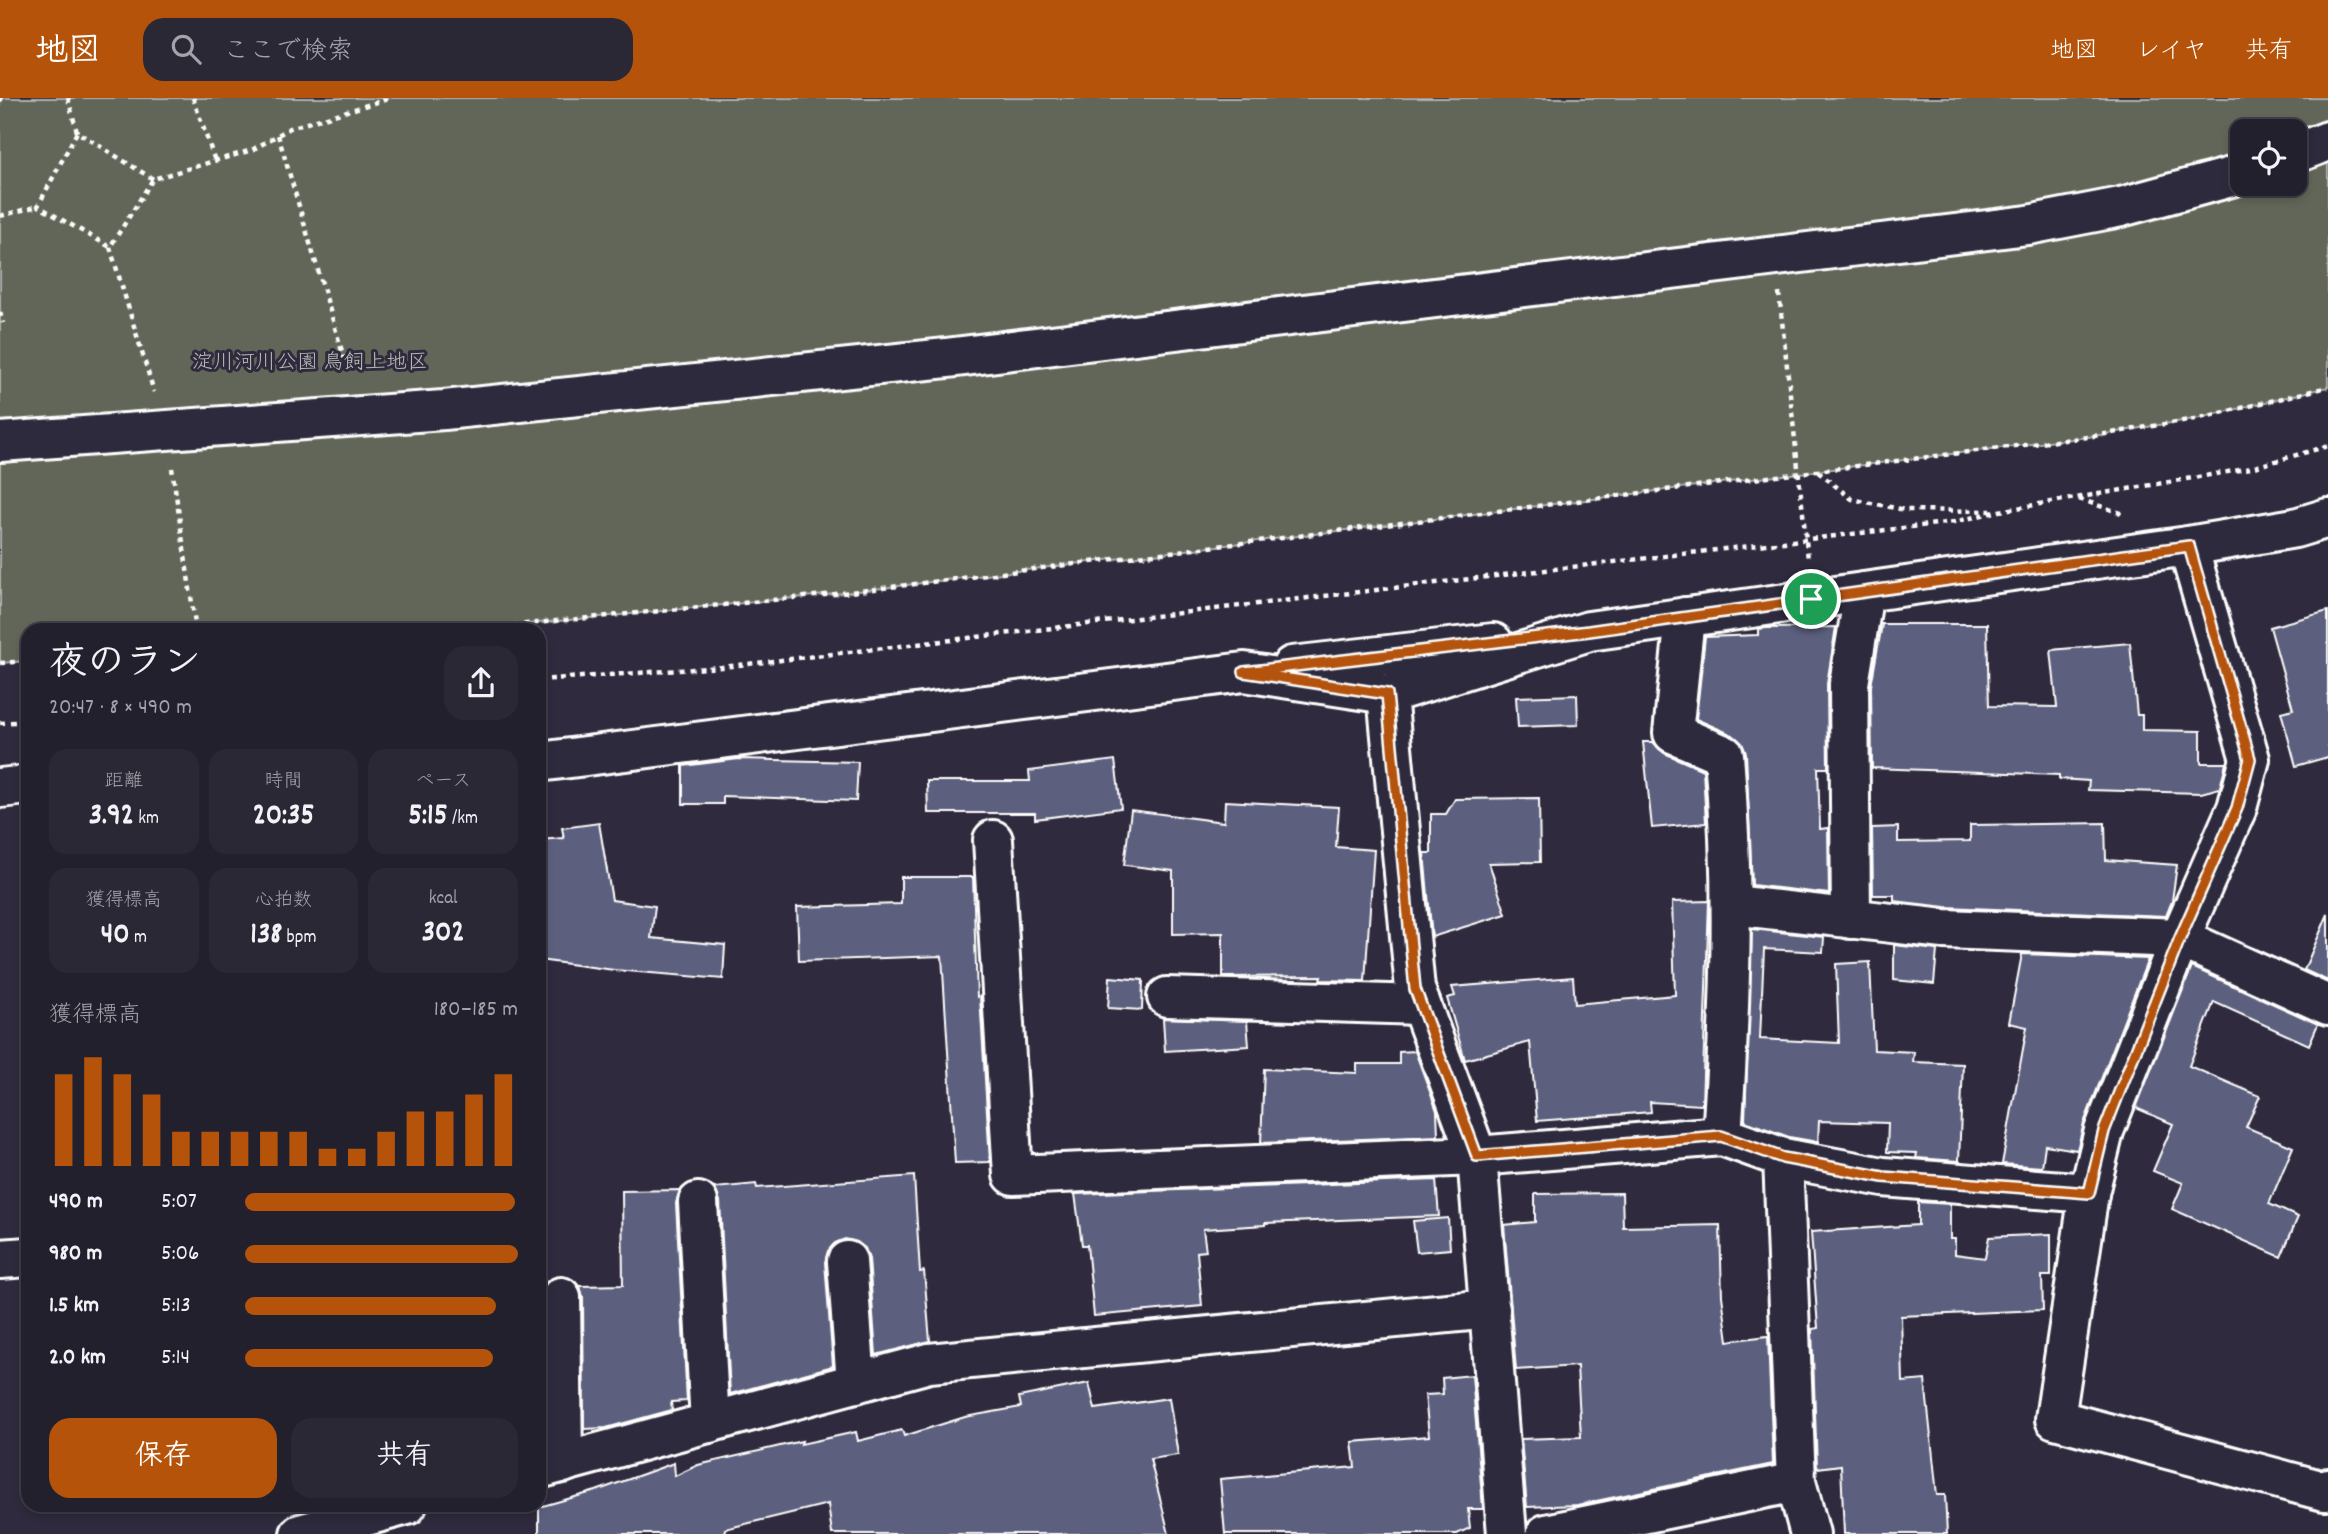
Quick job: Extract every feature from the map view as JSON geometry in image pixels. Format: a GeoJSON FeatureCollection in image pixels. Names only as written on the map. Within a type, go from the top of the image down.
{"type":"FeatureCollection","features":[{"type":"Feature","properties":{"kind":"street"},"geometry":{"type":"LineString","coordinates":[[2307,149],[2328,141]]}},
{"type":"Feature","properties":{"kind":"street"},"geometry":{"type":"LineString","coordinates":[[0,442],[444,410],[947,358],[2028,225],[2121,207],[2230,177]]}},
{"type":"Feature","properties":{"kind":"street"},"geometry":{"type":"LineString","coordinates":[[546,761],[1589,631],[2189,546],[2295,528],[2328,518]]}},
{"type":"Feature","properties":{"kind":"street"},"geometry":{"type":"LineString","coordinates":[[2189,546],[2250,759],[2237,808],[2180,938],[2104,1131],[2089,1193],[2055,1419],[2324,1491],[2328,1488]]}},
{"type":"Feature","properties":{"kind":"street"},"geometry":{"type":"LineString","coordinates":[[1851,919],[1849,684],[1864,592]]}},
{"type":"Feature","properties":{"kind":"street"},"geometry":{"type":"LineString","coordinates":[[1685,617],[1673,733],[1724,755],[1733,905],[1732,988],[1721,1136]]}},
{"type":"Feature","properties":{"kind":"street"},"geometry":{"type":"LineString","coordinates":[[1244,672],[1387,694],[1589,631]]}},
{"type":"Feature","properties":{"kind":"street"},"geometry":{"type":"LineString","coordinates":[[1387,694],[1415,989],[1477,1156],[1507,1534]]}},
{"type":"Feature","properties":{"kind":"street"},"geometry":{"type":"LineString","coordinates":[[0,788],[21,786]]}},
{"type":"Feature","properties":{"kind":"street"},"geometry":{"type":"LineString","coordinates":[[993,840],[1013,1175],[1477,1156],[1721,1136],[1783,1158],[1883,1177],[2089,1193]]}},
{"type":"Feature","properties":{"kind":"street"},"geometry":{"type":"LineString","coordinates":[[1733,905],[1944,929],[2180,938],[2328,1006]]}},
{"type":"Feature","properties":{"kind":"street"},"geometry":{"type":"LineString","coordinates":[[1167,997],[1421,1005]]}},
{"type":"Feature","properties":{"kind":"street"},"geometry":{"type":"LineString","coordinates":[[1783,1158],[1796,1482],[1810,1534]]}},
{"type":"Feature","properties":{"kind":"street"},"geometry":{"type":"LineString","coordinates":[[698,1202],[710,1423]]}},
{"type":"Feature","properties":{"kind":"street"},"geometry":{"type":"LineString","coordinates":[[0,1259],[21,1258]]}},
{"type":"Feature","properties":{"kind":"street"},"geometry":{"type":"LineString","coordinates":[[847,1261],[856,1383]]}},
{"type":"Feature","properties":{"kind":"street"},"geometry":{"type":"LineString","coordinates":[[561,1297],[551,1466],[929,1363],[1490,1309]]}},
{"type":"Feature","properties":{"kind":"street"},"geometry":{"type":"LineString","coordinates":[[1546,1534],[1796,1482]]}},
{"type":"Feature","properties":{"kind":"street"},"geometry":{"type":"LineString","coordinates":[[300,1534],[381,1512]]}},
{"type":"Feature","properties":{"kind":"path"},"geometry":{"type":"LineString","coordinates":[[68,98],[78,132],[153,179]]}},
{"type":"Feature","properties":{"kind":"path"},"geometry":{"type":"LineString","coordinates":[[196,98],[215,161]]}},
{"type":"Feature","properties":{"kind":"path"},"geometry":{"type":"LineString","coordinates":[[110,247],[153,179],[252,150],[290,128],[391,98]]}},
{"type":"Feature","properties":{"kind":"path"},"geometry":{"type":"LineString","coordinates":[[38,206],[78,132]]}},
{"type":"Feature","properties":{"kind":"path"},"geometry":{"type":"LineString","coordinates":[[278,135],[344,358]]}},
{"type":"Feature","properties":{"kind":"path"},"geometry":{"type":"LineString","coordinates":[[0,216],[38,206],[110,247],[166,429],[195,623]]}},
{"type":"Feature","properties":{"kind":"path"},"geometry":{"type":"LineString","coordinates":[[1775,258],[1801,474],[1811,599]]}},
{"type":"Feature","properties":{"kind":"path"},"geometry":{"type":"LineString","coordinates":[[0,312],[3,323]]}},
{"type":"Feature","properties":{"kind":"path"},"geometry":{"type":"LineString","coordinates":[[536,623],[835,594],[2088,437],[2200,418],[2328,387]]}},
{"type":"Feature","properties":{"kind":"path"},"geometry":{"type":"LineString","coordinates":[[546,680],[722,667],[1806,537],[1954,522],[1999,511],[2251,468],[2328,446]]}},
{"type":"Feature","properties":{"kind":"path"},"geometry":{"type":"LineString","coordinates":[[1818,472],[1852,499],[1905,510],[1999,511]]}},
{"type":"Feature","properties":{"kind":"path"},"geometry":{"type":"LineString","coordinates":[[0,663],[21,662]]}},
{"type":"Feature","properties":{"kind":"path"},"geometry":{"type":"LineString","coordinates":[[0,723],[21,722]]}},
{"type":"Feature","properties":{"kind":"green space","name":"淀川河川公園 鳥飼上地区"},"geometry":{"type":"Polygon","coordinates":[[[0,98],[2328,98],[2328,387],[2200,418],[2088,437],[835,594],[538,623],[21,623],[21,662],[0,663],[0,98]]]}},
{"type":"Feature","properties":{"kind":"building"},"geometry":{"type":"Polygon","coordinates":[[[2328,611],[2328,757],[2296,766],[2281,712],[2293,709],[2270,627],[2328,611]]]}},
{"type":"Feature","properties":{"kind":"building"},"geometry":{"type":"Polygon","coordinates":[[[1882,624],[1987,624],[1989,706],[2057,707],[2051,650],[2130,643],[2137,715],[2142,715],[2142,730],[2201,731],[2201,763],[2226,763],[2220,788],[2201,793],[2088,790],[2089,781],[2059,779],[2059,775],[1872,768],[1871,686],[1882,624]]]}},
{"type":"Feature","properties":{"kind":"building"},"geometry":{"type":"Polygon","coordinates":[[[1836,627],[1827,684],[1828,768],[1818,768],[1820,829],[1828,828],[1829,894],[1752,885],[1746,753],[1742,743],[1733,735],[1696,719],[1705,637],[1758,635],[1758,629],[1767,628],[1836,627]]]}},
{"type":"Feature","properties":{"kind":"building"},"geometry":{"type":"Polygon","coordinates":[[[1577,695],[1578,725],[1518,727],[1516,697],[1577,695]]]}},
{"type":"Feature","properties":{"kind":"building"},"geometry":{"type":"Polygon","coordinates":[[[1643,742],[1653,742],[1664,753],[1703,770],[1706,823],[1652,828],[1643,742]]]}},
{"type":"Feature","properties":{"kind":"building"},"geometry":{"type":"Polygon","coordinates":[[[739,759],[858,762],[856,801],[723,796],[723,804],[683,804],[683,766],[739,759]]]}},
{"type":"Feature","properties":{"kind":"building"},"geometry":{"type":"Polygon","coordinates":[[[1115,760],[1121,808],[1035,819],[1035,813],[928,813],[927,781],[1030,781],[1029,771],[1115,760]]]}},
{"type":"Feature","properties":{"kind":"building"},"geometry":{"type":"Polygon","coordinates":[[[1539,798],[1540,862],[1489,863],[1506,914],[1432,937],[1424,853],[1431,853],[1431,814],[1446,814],[1455,799],[1539,798]]]}},
{"type":"Feature","properties":{"kind":"building"},"geometry":{"type":"Polygon","coordinates":[[[1225,801],[1339,807],[1336,847],[1374,850],[1365,981],[1320,980],[1321,976],[1223,977],[1223,933],[1173,934],[1173,871],[1124,865],[1131,810],[1224,822],[1225,801]]]}},
{"type":"Feature","properties":{"kind":"building"},"geometry":{"type":"Polygon","coordinates":[[[599,823],[612,900],[655,906],[651,938],[725,945],[723,979],[614,970],[546,961],[546,839],[564,838],[562,828],[599,823]]]}},
{"type":"Feature","properties":{"kind":"building"},"geometry":{"type":"Polygon","coordinates":[[[2105,823],[2106,860],[2177,865],[2172,901],[2166,916],[1946,907],[1894,901],[1894,895],[1873,895],[1872,828],[1898,827],[1898,842],[1970,841],[1970,825],[2105,823]]]}},
{"type":"Feature","properties":{"kind":"building"},"geometry":{"type":"Polygon","coordinates":[[[901,877],[973,877],[977,997],[980,996],[990,1162],[955,1163],[942,956],[799,961],[797,907],[901,904],[901,877]]]}},
{"type":"Feature","properties":{"kind":"building"},"geometry":{"type":"Polygon","coordinates":[[[1709,901],[1702,1105],[1650,1102],[1651,1112],[1537,1121],[1530,1042],[1465,1060],[1447,998],[1455,996],[1452,987],[1573,977],[1575,1004],[1675,995],[1672,902],[1709,901]]]}},
{"type":"Feature","properties":{"kind":"building"},"geometry":{"type":"Polygon","coordinates":[[[2328,914],[2328,981],[2304,970],[2328,914]]]}},
{"type":"Feature","properties":{"kind":"building"},"geometry":{"type":"Polygon","coordinates":[[[1752,929],[1824,937],[1823,952],[1764,949],[1760,1039],[1839,1043],[1836,964],[1870,962],[1874,1050],[1914,1052],[1913,1062],[1963,1064],[1959,1161],[1916,1158],[1917,1153],[1887,1152],[1888,1123],[1819,1121],[1818,1142],[1789,1137],[1745,1121],[1752,929]]]}},
{"type":"Feature","properties":{"kind":"building"},"geometry":{"type":"Polygon","coordinates":[[[1894,945],[1937,950],[1934,984],[1894,980],[1894,945]]]}},
{"type":"Feature","properties":{"kind":"building"},"geometry":{"type":"Polygon","coordinates":[[[2022,954],[2148,959],[2084,1123],[2077,1150],[2045,1145],[2042,1167],[2002,1164],[2027,1027],[2009,1023],[2022,954]]]}},
{"type":"Feature","properties":{"kind":"building"},"geometry":{"type":"Polygon","coordinates":[[[2192,967],[2318,1024],[2309,1045],[2214,1002],[2189,1066],[2260,1096],[2246,1127],[2293,1147],[2269,1204],[2298,1217],[2281,1257],[2172,1209],[2183,1183],[2153,1171],[2173,1124],[2136,1108],[2192,967]]]}},
{"type":"Feature","properties":{"kind":"building"},"geometry":{"type":"Polygon","coordinates":[[[1110,977],[1143,980],[1142,1010],[1108,1008],[1110,977]]]}},
{"type":"Feature","properties":{"kind":"building"},"geometry":{"type":"Polygon","coordinates":[[[1163,1018],[1247,1021],[1249,1046],[1165,1051],[1163,1018]]]}},
{"type":"Feature","properties":{"kind":"building"},"geometry":{"type":"Polygon","coordinates":[[[1415,1051],[1437,1111],[1438,1136],[1261,1143],[1264,1069],[1357,1073],[1357,1064],[1399,1064],[1399,1052],[1415,1051]]]}},
{"type":"Feature","properties":{"kind":"building"},"geometry":{"type":"Polygon","coordinates":[[[914,1176],[920,1272],[924,1271],[930,1341],[876,1355],[869,1259],[865,1248],[857,1242],[845,1239],[835,1243],[828,1251],[825,1262],[833,1366],[730,1394],[720,1201],[714,1188],[756,1184],[757,1188],[914,1176]]]}},
{"type":"Feature","properties":{"kind":"building"},"geometry":{"type":"Polygon","coordinates":[[[1436,1180],[1439,1216],[1265,1223],[1203,1229],[1206,1251],[1197,1252],[1202,1306],[1094,1316],[1087,1245],[1082,1245],[1075,1194],[1436,1180]]]}},
{"type":"Feature","properties":{"kind":"building"},"geometry":{"type":"Polygon","coordinates":[[[680,1190],[676,1203],[687,1401],[671,1402],[672,1410],[606,1428],[584,1429],[583,1297],[580,1286],[623,1285],[622,1191],[680,1190]]]}},
{"type":"Feature","properties":{"kind":"building"},"geometry":{"type":"Polygon","coordinates":[[[1622,1193],[1623,1227],[1720,1225],[1722,1296],[1728,1341],[1768,1336],[1773,1464],[1577,1505],[1527,1507],[1521,1439],[1581,1437],[1577,1366],[1516,1370],[1504,1225],[1535,1222],[1535,1194],[1622,1193]]]}},
{"type":"Feature","properties":{"kind":"building"},"geometry":{"type":"Polygon","coordinates":[[[1918,1202],[1950,1204],[1950,1239],[1955,1239],[1955,1254],[1985,1258],[1989,1237],[2051,1234],[2051,1276],[2042,1276],[2043,1310],[1901,1316],[1903,1382],[1925,1380],[1937,1495],[1945,1495],[1947,1534],[1844,1534],[1841,1465],[1817,1468],[1812,1329],[1818,1328],[1811,1232],[1918,1225],[1918,1202]]]}},
{"type":"Feature","properties":{"kind":"building"},"geometry":{"type":"Polygon","coordinates":[[[1448,1218],[1450,1249],[1417,1252],[1413,1221],[1448,1218]]]}},
{"type":"Feature","properties":{"kind":"building"},"geometry":{"type":"Polygon","coordinates":[[[1472,1375],[1483,1509],[1468,1509],[1470,1528],[1457,1534],[1225,1534],[1220,1479],[1355,1467],[1352,1442],[1429,1436],[1425,1395],[1443,1394],[1442,1378],[1472,1375]]]}},
{"type":"Feature","properties":{"kind":"building"},"geometry":{"type":"Polygon","coordinates":[[[1089,1383],[1095,1409],[1169,1398],[1178,1455],[1150,1459],[1169,1534],[832,1534],[828,1504],[725,1529],[726,1534],[539,1534],[539,1512],[546,1512],[546,1505],[596,1491],[674,1463],[675,1476],[698,1465],[802,1441],[801,1444],[856,1432],[858,1441],[902,1430],[904,1436],[965,1417],[1021,1407],[1019,1397],[1089,1383]]]}},
{"type":"Feature","properties":{"kind":"route"},"geometry":{"type":"LineString","coordinates":[[2189,546],[2250,759],[2237,808],[2180,938],[2104,1131],[2089,1193],[1883,1177],[1783,1158],[1721,1136],[1477,1156],[1415,989],[1387,694],[1244,672],[1589,631],[1811,599],[2189,546]]}}]}
